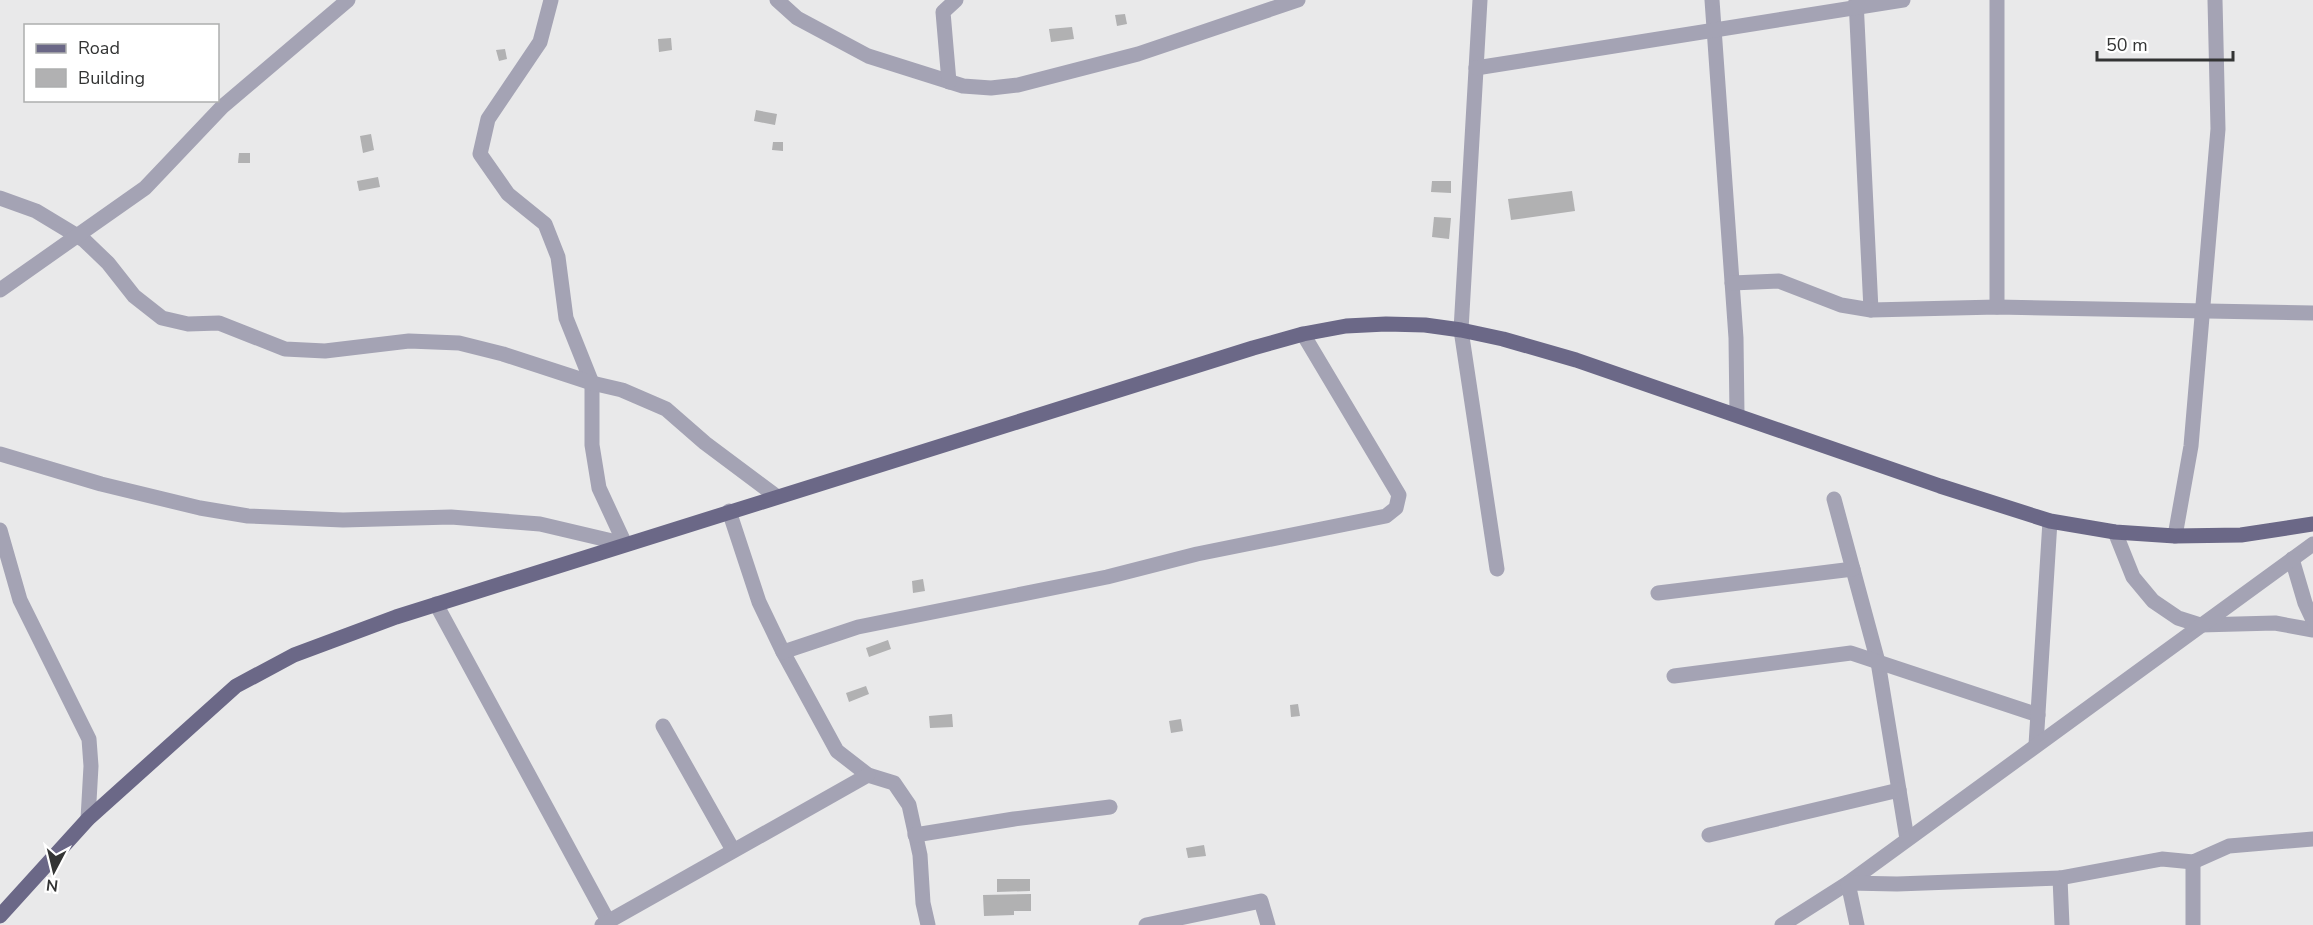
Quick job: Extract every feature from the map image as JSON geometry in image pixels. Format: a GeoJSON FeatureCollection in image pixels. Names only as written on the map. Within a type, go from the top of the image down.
{"type":"FeatureCollection","features":[{"type":"Feature","properties":{"kind":"main road"},"geometry":{"type":"LineString","coordinates":[[0,916],[88,819],[236,686],[294,655],[396,616],[776,496],[1303,334],[1346,326],[1425,325],[1503,339],[1576,360],[1940,486],[2050,521],[2115,532],[2175,536],[2241,535],[2313,524]]}},
{"type":"Feature","properties":{"kind":"street"},"geometry":{"type":"LineString","coordinates":[[0,290],[145,188],[222,107],[348,0]]}},
{"type":"Feature","properties":{"kind":"street"},"geometry":{"type":"LineString","coordinates":[[551,0],[540,42],[488,118],[480,154],[508,194],[545,224],[558,256],[566,318],[592,383],[592,445],[599,488],[625,544]]}},
{"type":"Feature","properties":{"kind":"street"},"geometry":{"type":"LineString","coordinates":[[777,0],[797,18],[868,56],[963,86],[982,87],[1018,85],[1138,54],[1298,0]]}},
{"type":"Feature","properties":{"kind":"street"},"geometry":{"type":"LineString","coordinates":[[949,82],[943,12],[956,0]]}},
{"type":"Feature","properties":{"kind":"street"},"geometry":{"type":"LineString","coordinates":[[1480,0],[1461,330],[1497,569]]}},
{"type":"Feature","properties":{"kind":"street"},"geometry":{"type":"LineString","coordinates":[[1712,0],[1736,338],[1737,415]]}},
{"type":"Feature","properties":{"kind":"street"},"geometry":{"type":"LineString","coordinates":[[1476,68],[1713,30],[1856,4],[1903,0]]}},
{"type":"Feature","properties":{"kind":"street"},"geometry":{"type":"LineString","coordinates":[[1997,0],[1997,307]]}},
{"type":"Feature","properties":{"kind":"street"},"geometry":{"type":"LineString","coordinates":[[2175,536],[2191,446],[2218,129],[2215,0]]}},
{"type":"Feature","properties":{"kind":"street"},"geometry":{"type":"LineString","coordinates":[[1856,4],[1871,310]]}},
{"type":"Feature","properties":{"kind":"street"},"geometry":{"type":"LineString","coordinates":[[0,198],[36,211],[84,240],[108,263],[134,296],[162,318],[188,324],[219,323],[285,349],[325,351],[409,341],[459,344],[503,354],[592,383],[622,390],[666,409],[705,443],[776,496]]}},
{"type":"Feature","properties":{"kind":"street"},"geometry":{"type":"LineString","coordinates":[[1732,283],[1779,281],[1841,305],[1871,310],[1997,307],[2313,313]]}},
{"type":"Feature","properties":{"kind":"street"},"geometry":{"type":"LineString","coordinates":[[783,652],[858,627],[1107,577],[1197,554],[1386,516],[1396,508],[1399,495],[1303,334]]}},
{"type":"Feature","properties":{"kind":"street"},"geometry":{"type":"LineString","coordinates":[[0,454],[101,484],[200,508],[248,516],[343,520],[451,517],[540,524],[625,544]]}},
{"type":"Feature","properties":{"kind":"street"},"geometry":{"type":"LineString","coordinates":[[1834,499],[1878,662],[1907,839]]}},
{"type":"Feature","properties":{"kind":"street"},"geometry":{"type":"LineString","coordinates":[[729,511],[759,602],[783,652],[837,751],[868,775],[894,783],[909,805],[920,855],[922,903],[928,925]]}},
{"type":"Feature","properties":{"kind":"street"},"geometry":{"type":"LineString","coordinates":[[2036,744],[2050,521]]}},
{"type":"Feature","properties":{"kind":"street"},"geometry":{"type":"LineString","coordinates":[[0,530],[20,600],[89,739],[91,766],[88,819]]}},
{"type":"Feature","properties":{"kind":"street"},"geometry":{"type":"LineString","coordinates":[[2115,532],[2133,577],[2153,601],[2178,618],[2200,625],[2275,623],[2313,630]]}},
{"type":"Feature","properties":{"kind":"street"},"geometry":{"type":"LineString","coordinates":[[1782,925],[1848,883],[2313,544]]}},
{"type":"Feature","properties":{"kind":"street"},"geometry":{"type":"LineString","coordinates":[[2292,559],[2305,603],[2313,620]]}},
{"type":"Feature","properties":{"kind":"street"},"geometry":{"type":"LineString","coordinates":[[1658,593],[1853,570]]}},
{"type":"Feature","properties":{"kind":"street"},"geometry":{"type":"LineString","coordinates":[[436,604],[605,923],[868,775]]}},
{"type":"Feature","properties":{"kind":"street"},"geometry":{"type":"LineString","coordinates":[[1674,676],[1851,653],[2038,715]]}},
{"type":"Feature","properties":{"kind":"street"},"geometry":{"type":"LineString","coordinates":[[663,726],[733,850]]}},
{"type":"Feature","properties":{"kind":"street"},"geometry":{"type":"LineString","coordinates":[[1709,835],[1899,790]]}},
{"type":"Feature","properties":{"kind":"street"},"geometry":{"type":"LineString","coordinates":[[915,835],[1110,807]]}},
{"type":"Feature","properties":{"kind":"street"},"geometry":{"type":"LineString","coordinates":[[1848,883],[1897,884],[2060,878],[2162,859],[2193,862],[2229,846],[2313,839]]}},
{"type":"Feature","properties":{"kind":"street"},"geometry":{"type":"LineString","coordinates":[[2193,862],[2193,925]]}},
{"type":"Feature","properties":{"kind":"street"},"geometry":{"type":"LineString","coordinates":[[2060,878],[2062,925]]}},
{"type":"Feature","properties":{"kind":"street"},"geometry":{"type":"LineString","coordinates":[[1848,883],[1857,925]]}},
{"type":"Feature","properties":{"kind":"street"},"geometry":{"type":"LineString","coordinates":[[1148,925],[1261,901],[1268,925]]}},
{"type":"Feature","properties":{"kind":"building"},"geometry":{"type":"Polygon","coordinates":[[[1125,14],[1127,24],[1117,26],[1115,15],[1125,14]]]}},
{"type":"Feature","properties":{"kind":"building"},"geometry":{"type":"Polygon","coordinates":[[[1072,27],[1074,39],[1051,42],[1049,29],[1072,27]]]}},
{"type":"Feature","properties":{"kind":"building"},"geometry":{"type":"Polygon","coordinates":[[[671,38],[672,50],[659,52],[658,39],[671,38]]]}},
{"type":"Feature","properties":{"kind":"building"},"geometry":{"type":"Polygon","coordinates":[[[505,49],[507,59],[499,61],[496,50],[505,49]]]}},
{"type":"Feature","properties":{"kind":"building"},"geometry":{"type":"Polygon","coordinates":[[[756,110],[777,114],[775,125],[754,121],[756,110]]]}},
{"type":"Feature","properties":{"kind":"building"},"geometry":{"type":"Polygon","coordinates":[[[371,134],[374,150],[363,153],[360,136],[371,134]]]}},
{"type":"Feature","properties":{"kind":"building"},"geometry":{"type":"Polygon","coordinates":[[[773,142],[783,142],[783,151],[772,150],[773,142]]]}},
{"type":"Feature","properties":{"kind":"building"},"geometry":{"type":"Polygon","coordinates":[[[239,153],[250,153],[250,163],[238,163],[239,153]]]}},
{"type":"Feature","properties":{"kind":"building"},"geometry":{"type":"Polygon","coordinates":[[[378,177],[380,187],[359,191],[357,181],[378,177]]]}},
{"type":"Feature","properties":{"kind":"building"},"geometry":{"type":"Polygon","coordinates":[[[1432,181],[1451,181],[1451,193],[1431,192],[1432,181]]]}},
{"type":"Feature","properties":{"kind":"building"},"geometry":{"type":"Polygon","coordinates":[[[1572,191],[1575,211],[1511,220],[1508,199],[1572,191]]]}},
{"type":"Feature","properties":{"kind":"building"},"geometry":{"type":"Polygon","coordinates":[[[1434,217],[1451,218],[1449,239],[1432,237],[1434,217]]]}},
{"type":"Feature","properties":{"kind":"building"},"geometry":{"type":"Polygon","coordinates":[[[923,579],[925,591],[913,593],[912,581],[923,579]]]}},
{"type":"Feature","properties":{"kind":"building"},"geometry":{"type":"Polygon","coordinates":[[[888,640],[891,649],[869,657],[866,648],[888,640]]]}},
{"type":"Feature","properties":{"kind":"building"},"geometry":{"type":"Polygon","coordinates":[[[866,686],[869,694],[849,702],[846,693],[866,686]]]}},
{"type":"Feature","properties":{"kind":"building"},"geometry":{"type":"Polygon","coordinates":[[[1298,704],[1300,716],[1291,717],[1290,705],[1298,704]]]}},
{"type":"Feature","properties":{"kind":"building"},"geometry":{"type":"Polygon","coordinates":[[[952,714],[953,727],[930,728],[929,716],[952,714]]]}},
{"type":"Feature","properties":{"kind":"building"},"geometry":{"type":"Polygon","coordinates":[[[1181,719],[1183,731],[1171,733],[1169,721],[1181,719]]]}},
{"type":"Feature","properties":{"kind":"building"},"geometry":{"type":"Polygon","coordinates":[[[1204,845],[1206,856],[1188,858],[1186,848],[1204,845]]]}},
{"type":"Feature","properties":{"kind":"building"},"geometry":{"type":"Polygon","coordinates":[[[997,879],[1030,879],[1030,891],[997,892],[997,879]]]}},
{"type":"Feature","properties":{"kind":"building"},"geometry":{"type":"Polygon","coordinates":[[[1031,894],[1031,911],[1014,911],[1014,915],[984,916],[983,895],[1031,894]]]}}]}
